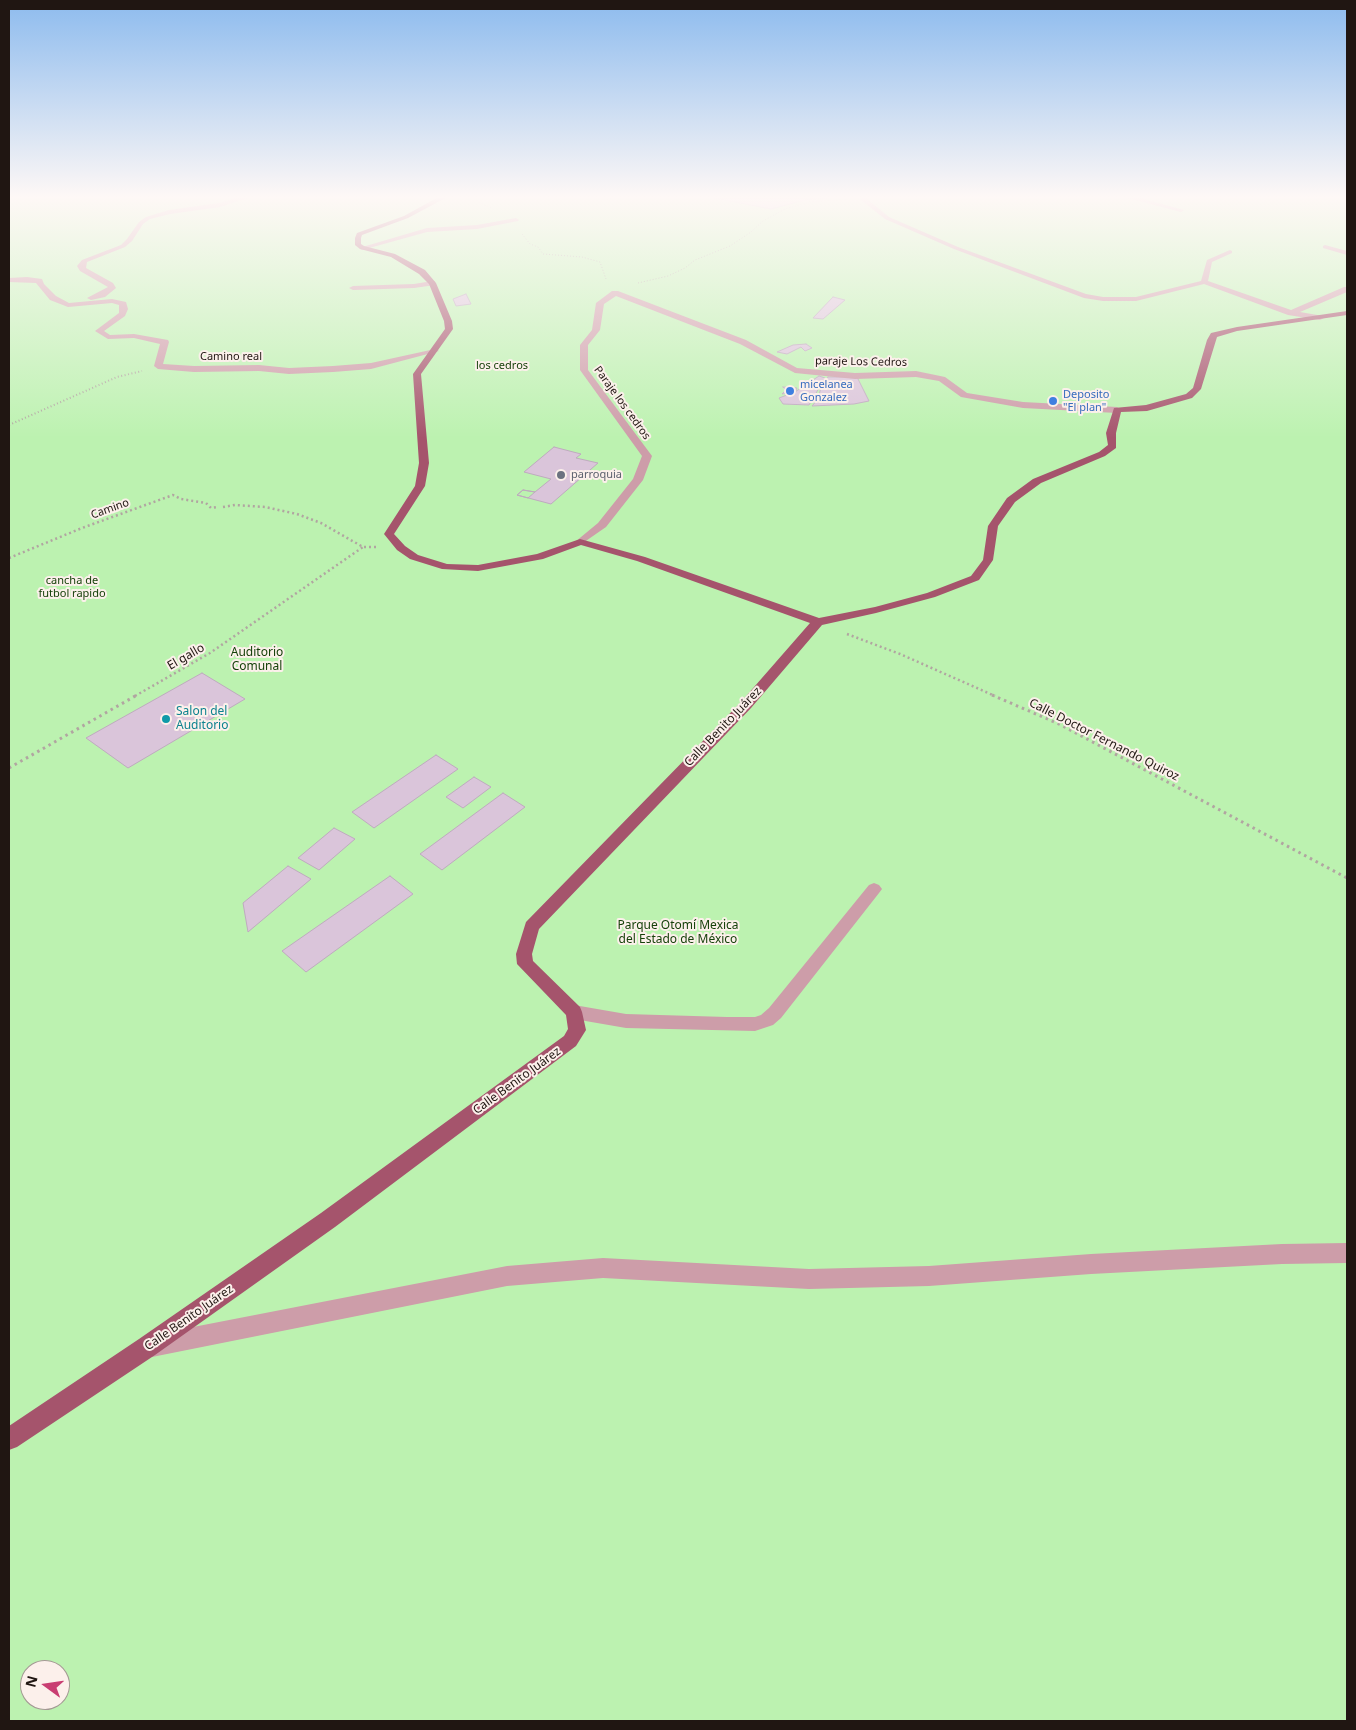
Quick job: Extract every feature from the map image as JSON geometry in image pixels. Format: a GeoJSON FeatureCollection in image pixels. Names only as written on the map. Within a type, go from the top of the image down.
{"type":"FeatureCollection","features":[{"type":"Feature","properties":{"kind":"main road"},"geometry":{"type":"LineString","coordinates":[[425,276],[432,283],[447,316],[449,329],[417,374],[424,463],[420,486],[389,534],[401,548],[414,557],[446,567],[478,568],[539,557],[580,542],[641,559],[818,622],[876,610],[931,594],[975,578],[988,560],[993,526],[1011,500],[1037,481],[1102,454],[1113,446],[1111,433],[1117,410],[1147,408],[1189,396],[1197,389],[1214,335],[1244,328],[1347,313]]}},
{"type":"Feature","properties":{"kind":"main road","name":"Calle Benito Juárez"},"geometry":{"type":"LineString","coordinates":[[9,1439],[147,1347],[328,1220],[570,1041],[577,1030],[574,1012],[525,964],[524,954],[532,926],[746,705],[818,622]]}},
{"type":"Feature","properties":{"kind":"street"},"geometry":{"type":"LineString","coordinates":[[68,305],[109,291],[112,288],[94,276]]}},
{"type":"Feature","properties":{"kind":"street"},"geometry":{"type":"LineString","coordinates":[[1030,276],[1084,296],[1103,299],[1136,299],[1204,282],[1291,313],[1320,318]]}},
{"type":"Feature","properties":{"kind":"street"},"geometry":{"type":"LineString","coordinates":[[1204,282],[1205,276]]}},
{"type":"Feature","properties":{"kind":"street"},"geometry":{"type":"LineString","coordinates":[[9,280],[27,279],[39,281],[40,285],[53,298],[68,305],[112,301],[122,304],[124,309],[122,314],[99,331],[108,337],[134,336],[165,342],[158,366]]}},
{"type":"Feature","properties":{"kind":"street"},"geometry":{"type":"LineString","coordinates":[[353,288],[407,287],[432,283]]}},
{"type":"Feature","properties":{"kind":"street"},"geometry":{"type":"LineString","coordinates":[[1291,313],[1347,289]]}},
{"type":"Feature","properties":{"kind":"street","name":"paraje Los Cedros"},"geometry":{"type":"LineString","coordinates":[[615,293],[742,342],[795,370],[855,376],[916,374],[942,379],[964,395],[1023,405],[1117,410]]}},
{"type":"Feature","properties":{"kind":"street","name":"Paraje los cedros"},"geometry":{"type":"LineString","coordinates":[[580,542],[602,525],[638,480],[647,456],[584,370],[586,354],[584,345],[596,330],[600,303],[615,293]]}},
{"type":"Feature","properties":{"kind":"street","name":"Camino real"},"geometry":{"type":"LineString","coordinates":[[158,366],[199,369],[259,368],[289,371],[312,368],[333,370],[371,366],[435,351]]}},
{"type":"Feature","properties":{"kind":"street"},"geometry":{"type":"LineString","coordinates":[[574,1012],[636,1021],[755,1024],[767,1020],[775,1013],[874,889]]}},
{"type":"Feature","properties":{"kind":"street"},"geometry":{"type":"LineString","coordinates":[[147,1347],[292,1320],[507,1276],[593,1269],[809,1279],[929,1276],[1091,1264],[1282,1254],[1347,1253]]}},
{"type":"Feature","properties":{"kind":"path"},"geometry":{"type":"LineString","coordinates":[[605,276],[612,283],[615,293]]}},
{"type":"Feature","properties":{"kind":"path"},"geometry":{"type":"LineString","coordinates":[[612,283],[643,282],[669,276]]}},
{"type":"Feature","properties":{"kind":"path"},"geometry":{"type":"LineString","coordinates":[[9,425],[117,377],[158,366]]}},
{"type":"Feature","properties":{"kind":"path","name":"Camino"},"geometry":{"type":"LineString","coordinates":[[9,558],[82,528],[173,495],[181,499],[206,503],[211,508],[218,507]]}},
{"type":"Feature","properties":{"kind":"path"},"geometry":{"type":"LineString","coordinates":[[223,507],[235,505],[265,507],[297,514],[320,523],[363,546],[401,548]]}},
{"type":"Feature","properties":{"kind":"path","name":"El gallo"},"geometry":{"type":"LineString","coordinates":[[9,768],[210,653],[335,568],[363,546]]}},
{"type":"Feature","properties":{"kind":"path","name":"Calle Doctor Fernando Quiroz"},"geometry":{"type":"LineString","coordinates":[[818,622],[900,654],[1059,724],[1347,878]]}},
{"type":"Feature","properties":{"kind":"green space","name":"Parque Otomí Mexica del Estado de México"},"geometry":{"type":"Polygon","coordinates":[[[9,276],[1347,276],[1347,1721],[9,1721],[9,276]]]}},
{"type":"Feature","properties":{"kind":"building"},"geometry":{"type":"Polygon","coordinates":[[[466,294],[471,304],[456,306],[453,299],[466,294]]]}},
{"type":"Feature","properties":{"kind":"building"},"geometry":{"type":"Polygon","coordinates":[[[833,297],[845,300],[823,319],[813,318],[833,297]]]}},
{"type":"Feature","properties":{"kind":"building"},"geometry":{"type":"Polygon","coordinates":[[[806,344],[812,348],[805,351],[801,347],[787,354],[777,352],[793,345],[806,344]]]}},
{"type":"Feature","properties":{"kind":"building"},"geometry":{"type":"Polygon","coordinates":[[[819,376],[825,378],[809,405],[783,404],[779,398],[795,392],[819,376]]]}},
{"type":"Feature","properties":{"kind":"building"},"geometry":{"type":"Polygon","coordinates":[[[828,377],[857,377],[869,401],[854,404],[812,406],[818,399],[821,387],[828,377]]]}},
{"type":"Feature","properties":{"kind":"building","name":"micelanea Gonzalez"},"geometry":{"type":"Polygon","coordinates":[[[783,387],[797,388],[795,392],[782,394],[786,390],[783,387]]]}},
{"type":"Feature","properties":{"kind":"building","name":"parroquia"},"geometry":{"type":"Polygon","coordinates":[[[554,447],[581,454],[576,458],[598,463],[551,504],[517,495],[523,490],[535,492],[551,479],[524,472],[554,447]]]}},
{"type":"Feature","properties":{"kind":"building"},"geometry":{"type":"Polygon","coordinates":[[[523,490],[535,492],[528,498],[517,495],[523,490]]]}},
{"type":"Feature","properties":{"kind":"building","name":"Salon del Auditorio"},"geometry":{"type":"Polygon","coordinates":[[[202,673],[245,699],[128,768],[86,738],[202,673]]]}},
{"type":"Feature","properties":{"kind":"building"},"geometry":{"type":"Polygon","coordinates":[[[436,755],[458,769],[374,828],[352,812],[436,755]]]}},
{"type":"Feature","properties":{"kind":"building"},"geometry":{"type":"Polygon","coordinates":[[[474,777],[491,787],[463,808],[446,797],[474,777]]]}},
{"type":"Feature","properties":{"kind":"building"},"geometry":{"type":"Polygon","coordinates":[[[503,793],[525,807],[442,870],[420,854],[503,793]]]}},
{"type":"Feature","properties":{"kind":"building"},"geometry":{"type":"Polygon","coordinates":[[[334,828],[355,839],[319,870],[298,858],[334,828]]]}},
{"type":"Feature","properties":{"kind":"building"},"geometry":{"type":"Polygon","coordinates":[[[288,866],[311,879],[248,932],[243,903],[288,866]]]}},
{"type":"Feature","properties":{"kind":"building"},"geometry":{"type":"Polygon","coordinates":[[[390,876],[413,894],[306,972],[282,951],[390,876]]]}},
{"type":"Feature","properties":{"kind":"place","name":"micelanea Gonzalez"},"geometry":{"type":"Point","coordinates":[790,391]}},
{"type":"Feature","properties":{"kind":"place","name":"Deposito \"El plan\""},"geometry":{"type":"Point","coordinates":[1053,401]}},
{"type":"Feature","properties":{"kind":"place","name":"parroquia"},"geometry":{"type":"Point","coordinates":[561,475]}},
{"type":"Feature","properties":{"kind":"place","name":"Salon del Auditorio"},"geometry":{"type":"Point","coordinates":[166,719]}},
{"type":"Feature","properties":{"kind":"park label","name":"los cedros"},"geometry":{"type":"Point","coordinates":[502,366]}},
{"type":"Feature","properties":{"kind":"park label","name":"cancha de futbol rapido"},"geometry":{"type":"Point","coordinates":[72,587]}},
{"type":"Feature","properties":{"kind":"park label","name":"Auditorio Comunal"},"geometry":{"type":"Point","coordinates":[257,660]}}]}
